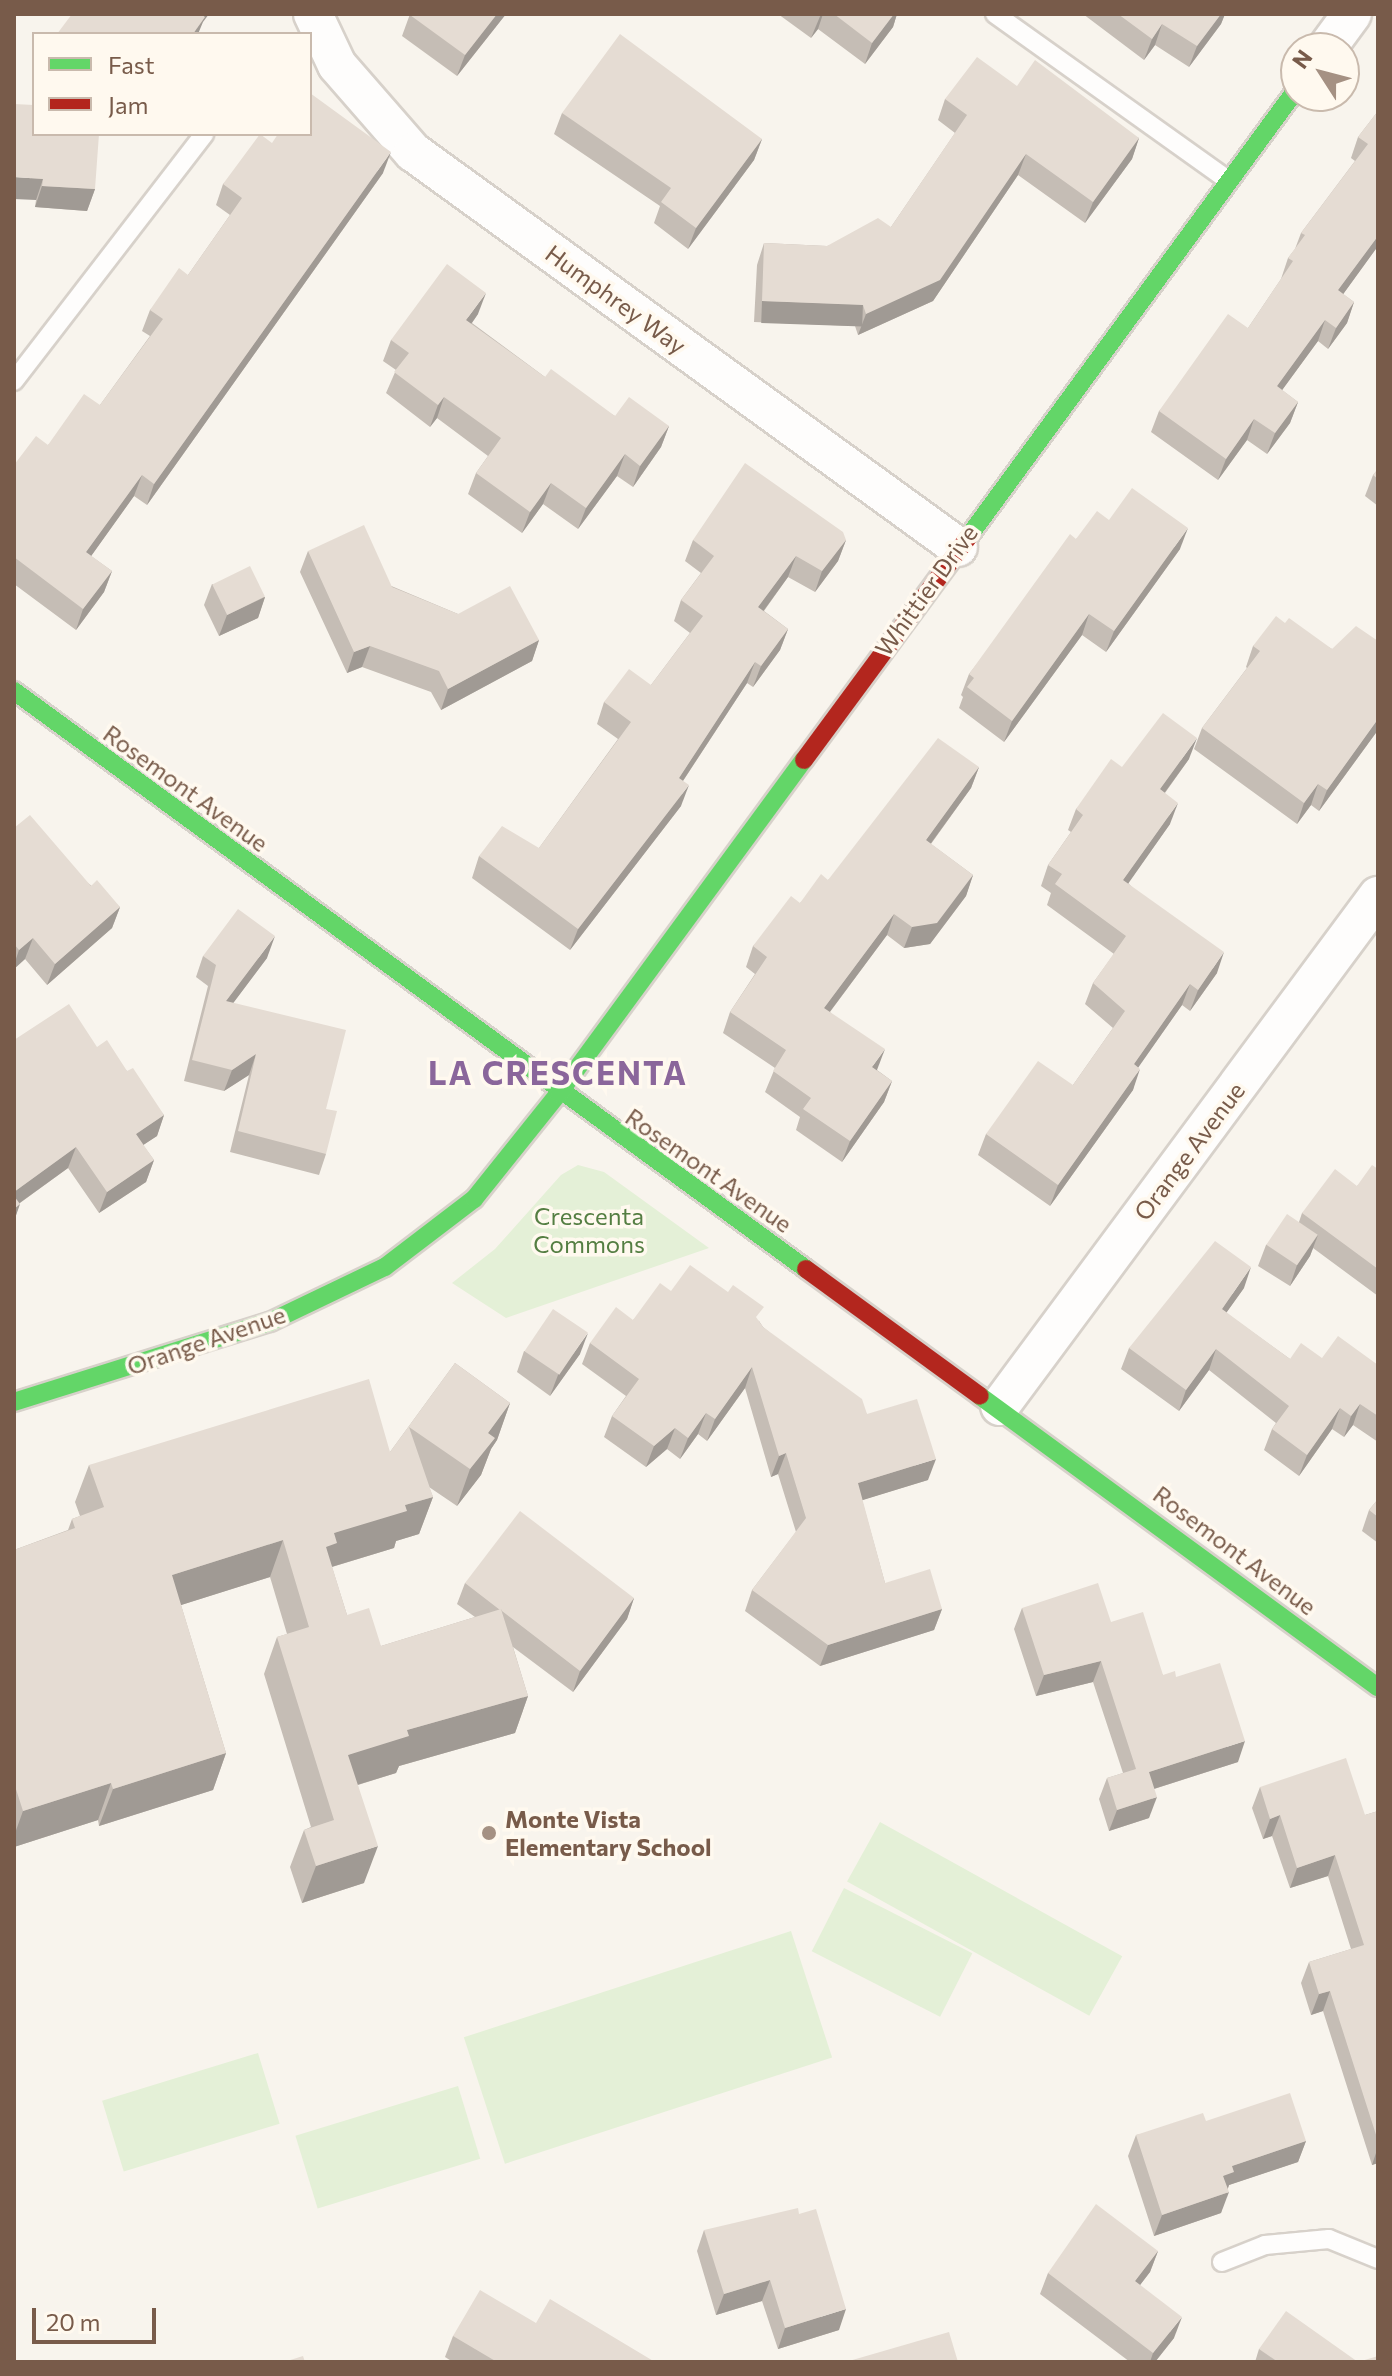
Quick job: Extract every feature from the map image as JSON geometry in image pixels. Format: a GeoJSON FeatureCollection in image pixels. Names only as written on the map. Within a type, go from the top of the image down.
{"type":"FeatureCollection","features":[{"type":"Feature","properties":{"kind":"street","name":"Humphrey Way"},"geometry":{"type":"LineString","coordinates":[[313,14],[337,65],[413,152],[958,547]]}},
{"type":"Feature","properties":{"kind":"street"},"geometry":{"type":"LineString","coordinates":[[1339,32],[1352,14]]}},
{"type":"Feature","properties":{"kind":"street","name":"Whittier Drive"},"geometry":{"type":"LineString","coordinates":[[559,1093],[1280,112]]}},
{"type":"Feature","properties":{"kind":"street","name":"Rosemont Avenue"},"geometry":{"type":"LineString","coordinates":[[14,691],[559,1093],[1000,1406],[1378,1687]]}},
{"type":"Feature","properties":{"kind":"street","name":"Orange Avenue"},"geometry":{"type":"LineString","coordinates":[[1000,1406],[1378,896]]}},
{"type":"Feature","properties":{"kind":"street","name":"Orange Avenue"},"geometry":{"type":"LineString","coordinates":[[14,1402],[270,1322],[385,1267],[474,1199],[559,1093]]}},
{"type":"Feature","properties":{"kind":"lane"},"geometry":{"type":"LineString","coordinates":[[995,14],[1229,181]]}},
{"type":"Feature","properties":{"kind":"lane"},"geometry":{"type":"LineString","coordinates":[[14,381],[202,136]]}},
{"type":"Feature","properties":{"kind":"lane"},"geometry":{"type":"LineString","coordinates":[[1222,2262],[1265,2245],[1329,2239],[1378,2259]]}},
{"type":"Feature","properties":{"kind":"green space","name":"Crescenta Commons"},"geometry":{"type":"Polygon","coordinates":[[[578,1165],[604,1172],[709,1248],[506,1318],[452,1283],[495,1249],[561,1175],[578,1165]]]}},
{"type":"Feature","properties":{"kind":"green space"},"geometry":{"type":"Polygon","coordinates":[[[880,1822],[1122,1956],[1089,2016],[847,1881],[880,1822]]]}},
{"type":"Feature","properties":{"kind":"green space"},"geometry":{"type":"Polygon","coordinates":[[[844,1888],[972,1953],[940,2017],[812,1951],[844,1888]]]}},
{"type":"Feature","properties":{"kind":"green space"},"geometry":{"type":"Polygon","coordinates":[[[791,1931],[832,2057],[505,2164],[464,2037],[791,1931]]]}},
{"type":"Feature","properties":{"kind":"green space"},"geometry":{"type":"Polygon","coordinates":[[[258,2053],[280,2124],[124,2171],[102,2101],[258,2053]]]}},
{"type":"Feature","properties":{"kind":"green space"},"geometry":{"type":"Polygon","coordinates":[[[458,2086],[480,2159],[318,2208],[295,2136],[458,2086]]]}},
{"type":"Feature","properties":{"kind":"building"},"geometry":{"type":"Polygon","coordinates":[[[72,14],[201,14],[205,17],[194,32],[58,32],[72,14]]]}},
{"type":"Feature","properties":{"kind":"building"},"geometry":{"type":"Polygon","coordinates":[[[410,14],[497,14],[465,55],[410,14]]]}},
{"type":"Feature","properties":{"kind":"building"},"geometry":{"type":"Polygon","coordinates":[[[834,14],[894,14],[872,43],[834,14]]]}},
{"type":"Feature","properties":{"kind":"building"},"geometry":{"type":"Polygon","coordinates":[[[1118,14],[1221,14],[1197,46],[1162,24],[1152,39],[1118,14]]]}},
{"type":"Feature","properties":{"kind":"building"},"geometry":{"type":"Polygon","coordinates":[[[620,34],[762,139],[696,228],[661,202],[671,188],[562,113],[620,34]]]}},
{"type":"Feature","properties":{"kind":"building"},"geometry":{"type":"Polygon","coordinates":[[[977,57],[1017,86],[1035,60],[1139,138],[1093,202],[1026,154],[940,280],[866,314],[863,305],[762,301],[764,243],[827,246],[878,218],[891,227],[967,115],[945,99],[977,57]]]}},
{"type":"Feature","properties":{"kind":"building"},"geometry":{"type":"Polygon","coordinates":[[[312,94],[391,152],[154,484],[142,475],[86,552],[112,571],[83,609],[14,557],[14,465],[36,436],[48,445],[84,394],[100,405],[163,319],[150,310],[179,268],[188,275],[242,198],[223,184],[259,136],[272,143],[277,136],[312,136],[312,94]]]}},
{"type":"Feature","properties":{"kind":"building"},"geometry":{"type":"Polygon","coordinates":[[[14,104],[32,105],[32,136],[99,136],[95,189],[42,186],[43,179],[14,177],[14,104]]]}},
{"type":"Feature","properties":{"kind":"building"},"geometry":{"type":"Polygon","coordinates":[[[1378,111],[1378,236],[1338,290],[1354,302],[1336,328],[1325,320],[1277,386],[1298,402],[1275,433],[1254,419],[1226,459],[1159,411],[1228,314],[1248,328],[1293,261],[1288,258],[1305,235],[1301,233],[1368,144],[1358,137],[1378,111]]]}},
{"type":"Feature","properties":{"kind":"building"},"geometry":{"type":"Polygon","coordinates":[[[447,264],[486,293],[466,320],[545,377],[551,369],[615,416],[629,397],[669,426],[640,466],[625,454],[586,508],[551,483],[530,512],[476,473],[501,438],[444,397],[438,405],[394,372],[409,353],[391,340],[447,264]]]}},
{"type":"Feature","properties":{"kind":"building"},"geometry":{"type":"Polygon","coordinates":[[[745,463],[843,532],[846,540],[822,571],[796,556],[758,607],[788,629],[761,666],[755,662],[679,778],[689,785],[578,929],[479,856],[502,826],[539,848],[631,722],[604,702],[629,669],[651,685],[703,616],[681,600],[714,556],[693,540],[745,463]]]}},
{"type":"Feature","properties":{"kind":"building"},"geometry":{"type":"Polygon","coordinates":[[[1132,488],[1188,528],[1114,631],[1089,614],[1012,721],[967,687],[974,678],[969,674],[1070,534],[1076,539],[1097,511],[1109,520],[1132,488]]]}},
{"type":"Feature","properties":{"kind":"building"},"geometry":{"type":"Polygon","coordinates":[[[364,525],[392,587],[458,614],[510,586],[539,640],[448,689],[439,671],[370,646],[354,652],[308,551],[364,525]]]}},
{"type":"Feature","properties":{"kind":"building"},"geometry":{"type":"Polygon","coordinates":[[[250,566],[265,597],[227,615],[212,584],[250,566]]]}},
{"type":"Feature","properties":{"kind":"building"},"geometry":{"type":"Polygon","coordinates":[[[1276,616],[1285,623],[1289,618],[1332,649],[1356,626],[1378,641],[1378,719],[1327,790],[1318,784],[1304,803],[1202,728],[1260,651],[1253,646],[1276,616]]]}},
{"type":"Feature","properties":{"kind":"building"},"geometry":{"type":"Polygon","coordinates":[[[1163,713],[1197,738],[1160,789],[1178,803],[1123,880],[1224,952],[1198,990],[1190,984],[1134,1064],[1140,1069],[1058,1185],[986,1134],[1038,1061],[1073,1085],[1125,1011],[1093,983],[1126,936],[1055,884],[1062,874],[1048,865],[1083,815],[1076,809],[1111,759],[1122,767],[1163,713]]]}},
{"type":"Feature","properties":{"kind":"building"},"geometry":{"type":"Polygon","coordinates":[[[938,738],[979,767],[926,840],[973,875],[937,923],[912,927],[894,914],[824,1008],[885,1049],[872,1067],[892,1081],[850,1141],[803,1109],[811,1098],[773,1071],[786,1050],[730,1012],[767,957],[753,946],[791,896],[800,903],[821,874],[828,880],[938,738]]]}},
{"type":"Feature","properties":{"kind":"building"},"geometry":{"type":"Polygon","coordinates":[[[30,815],[91,886],[97,880],[120,907],[55,964],[33,938],[19,950],[14,944],[14,828],[30,815]]]}},
{"type":"Feature","properties":{"kind":"building"},"geometry":{"type":"Polygon","coordinates":[[[238,909],[275,936],[226,1001],[346,1030],[326,1109],[337,1111],[326,1154],[238,1131],[256,1054],[232,1070],[192,1060],[216,965],[203,956],[238,909]]]}},
{"type":"Feature","properties":{"kind":"building"},"geometry":{"type":"Polygon","coordinates":[[[69,1004],[97,1047],[107,1040],[127,1071],[133,1068],[164,1115],[136,1134],[154,1160],[107,1192],[76,1147],[14,1192],[14,1040],[69,1004]]]}},
{"type":"Feature","properties":{"kind":"building"},"geometry":{"type":"Polygon","coordinates":[[[1372,1165],[1378,1169],[1378,1269],[1302,1213],[1335,1169],[1357,1186],[1372,1165]]]}},
{"type":"Feature","properties":{"kind":"building"},"geometry":{"type":"Polygon","coordinates":[[[1287,1214],[1318,1235],[1297,1265],[1266,1245],[1287,1214]]]}},
{"type":"Feature","properties":{"kind":"building"},"geometry":{"type":"Polygon","coordinates":[[[1215,1241],[1251,1267],[1222,1309],[1290,1359],[1301,1343],[1322,1358],[1338,1336],[1378,1365],[1378,1416],[1360,1404],[1351,1416],[1340,1408],[1307,1455],[1272,1429],[1289,1406],[1216,1349],[1186,1390],[1129,1348],[1215,1241]]]}},
{"type":"Feature","properties":{"kind":"building"},"geometry":{"type":"Polygon","coordinates":[[[690,1265],[728,1292],[733,1285],[764,1307],[756,1317],[763,1327],[862,1399],[867,1414],[917,1399],[936,1459],[858,1483],[885,1583],[930,1569],[942,1609],[828,1645],[752,1590],[806,1518],[786,1453],[779,1456],[752,1367],[715,1419],[706,1413],[688,1438],[675,1428],[654,1446],[612,1416],[639,1379],[590,1343],[616,1307],[633,1320],[660,1283],[671,1291],[690,1265]]]}},
{"type":"Feature","properties":{"kind":"building"},"geometry":{"type":"Polygon","coordinates":[[[553,1309],[588,1332],[559,1375],[524,1351],[553,1309]]]}},
{"type":"Feature","properties":{"kind":"building"},"geometry":{"type":"Polygon","coordinates":[[[455,1363],[510,1403],[488,1433],[495,1438],[470,1469],[409,1427],[433,1497],[405,1505],[407,1511],[334,1533],[337,1543],[326,1547],[347,1615],[369,1608],[381,1646],[501,1609],[528,1696],[407,1730],[409,1736],[348,1755],[378,1846],[316,1866],[304,1830],[334,1820],[277,1637],[309,1627],[283,1540],[172,1575],[226,1753],[113,1789],[111,1783],[23,1811],[14,1783],[14,1550],[75,1528],[72,1519],[104,1507],[89,1465],[369,1379],[390,1452],[455,1363]]]}},
{"type":"Feature","properties":{"kind":"building"},"geometry":{"type":"Polygon","coordinates":[[[1378,1499],[1378,1517],[1369,1510],[1378,1499]]]}},
{"type":"Feature","properties":{"kind":"building"},"geometry":{"type":"Polygon","coordinates":[[[520,1511],[634,1598],[580,1671],[465,1583],[520,1511]]]}},
{"type":"Feature","properties":{"kind":"building"},"geometry":{"type":"Polygon","coordinates":[[[1098,1583],[1111,1622],[1143,1612],[1163,1675],[1175,1671],[1176,1677],[1220,1663],[1245,1741],[1149,1772],[1157,1797],[1117,1810],[1107,1778],[1136,1769],[1101,1661],[1044,1675],[1022,1608],[1098,1583]]]}},
{"type":"Feature","properties":{"kind":"building"},"geometry":{"type":"Polygon","coordinates":[[[1346,1758],[1365,1815],[1378,1811],[1378,2141],[1330,1991],[1319,1994],[1309,1962],[1364,1945],[1335,1855],[1297,1868],[1280,1815],[1270,1819],[1260,1787],[1346,1758]]]}},
{"type":"Feature","properties":{"kind":"building"},"geometry":{"type":"Polygon","coordinates":[[[1290,2093],[1306,2141],[1232,2166],[1234,2172],[1223,2176],[1229,2192],[1162,2215],[1136,2135],[1203,2113],[1206,2121],[1290,2093]]]}},
{"type":"Feature","properties":{"kind":"building"},"geometry":{"type":"Polygon","coordinates":[[[1096,2204],[1158,2251],[1135,2281],[1182,2317],[1153,2353],[1048,2273],[1096,2204]]]}},
{"type":"Feature","properties":{"kind":"building"},"geometry":{"type":"Polygon","coordinates":[[[798,2208],[799,2214],[816,2209],[846,2309],[785,2328],[770,2280],[724,2294],[704,2230],[798,2208]]]}},
{"type":"Feature","properties":{"kind":"building"},"geometry":{"type":"Polygon","coordinates":[[[480,2290],[536,2323],[550,2299],[655,2362],[497,2362],[453,2336],[480,2290]]]}},
{"type":"Feature","properties":{"kind":"building"},"geometry":{"type":"Polygon","coordinates":[[[1286,2311],[1358,2362],[1278,2362],[1259,2349],[1286,2311]]]}},
{"type":"Feature","properties":{"kind":"building"},"geometry":{"type":"Polygon","coordinates":[[[949,2332],[958,2362],[849,2362],[849,2361],[949,2332]]]}},
{"type":"Feature","properties":{"kind":"building"},"geometry":{"type":"Polygon","coordinates":[[[303,2356],[305,2362],[284,2362],[303,2356]]]}},
{"type":"Feature","properties":{"kind":"building"},"geometry":{"type":"Polygon","coordinates":[[[1378,2356],[1378,2362],[1358,2362],[1378,2356]]]}},
{"type":"Feature","properties":{"kind":"traffic: fast"},"geometry":{"type":"LineString","coordinates":[[969,536],[1280,112]]}},
{"type":"Feature","properties":{"kind":"traffic: fast"},"geometry":{"type":"LineString","coordinates":[[14,691],[806,1269]]}},
{"type":"Feature","properties":{"kind":"traffic: fast"},"geometry":{"type":"LineString","coordinates":[[14,1402],[270,1322],[385,1267],[474,1199],[559,1093],[804,760]]}},
{"type":"Feature","properties":{"kind":"traffic: fast"},"geometry":{"type":"LineString","coordinates":[[980,1396],[1378,1687]]}},
{"type":"Feature","properties":{"kind":"traffic: jam"},"geometry":{"type":"LineString","coordinates":[[804,760],[969,536]]}},
{"type":"Feature","properties":{"kind":"traffic: jam"},"geometry":{"type":"LineString","coordinates":[[806,1269],[980,1396]]}},
{"type":"Feature","properties":{"kind":"place","name":"Monte Vista Elementary School"},"geometry":{"type":"Point","coordinates":[489,1833]}},
{"type":"Feature","properties":{"kind":"district","name":"LA CRESCENTA"},"geometry":{"type":"Point","coordinates":[558,1072]}}]}
